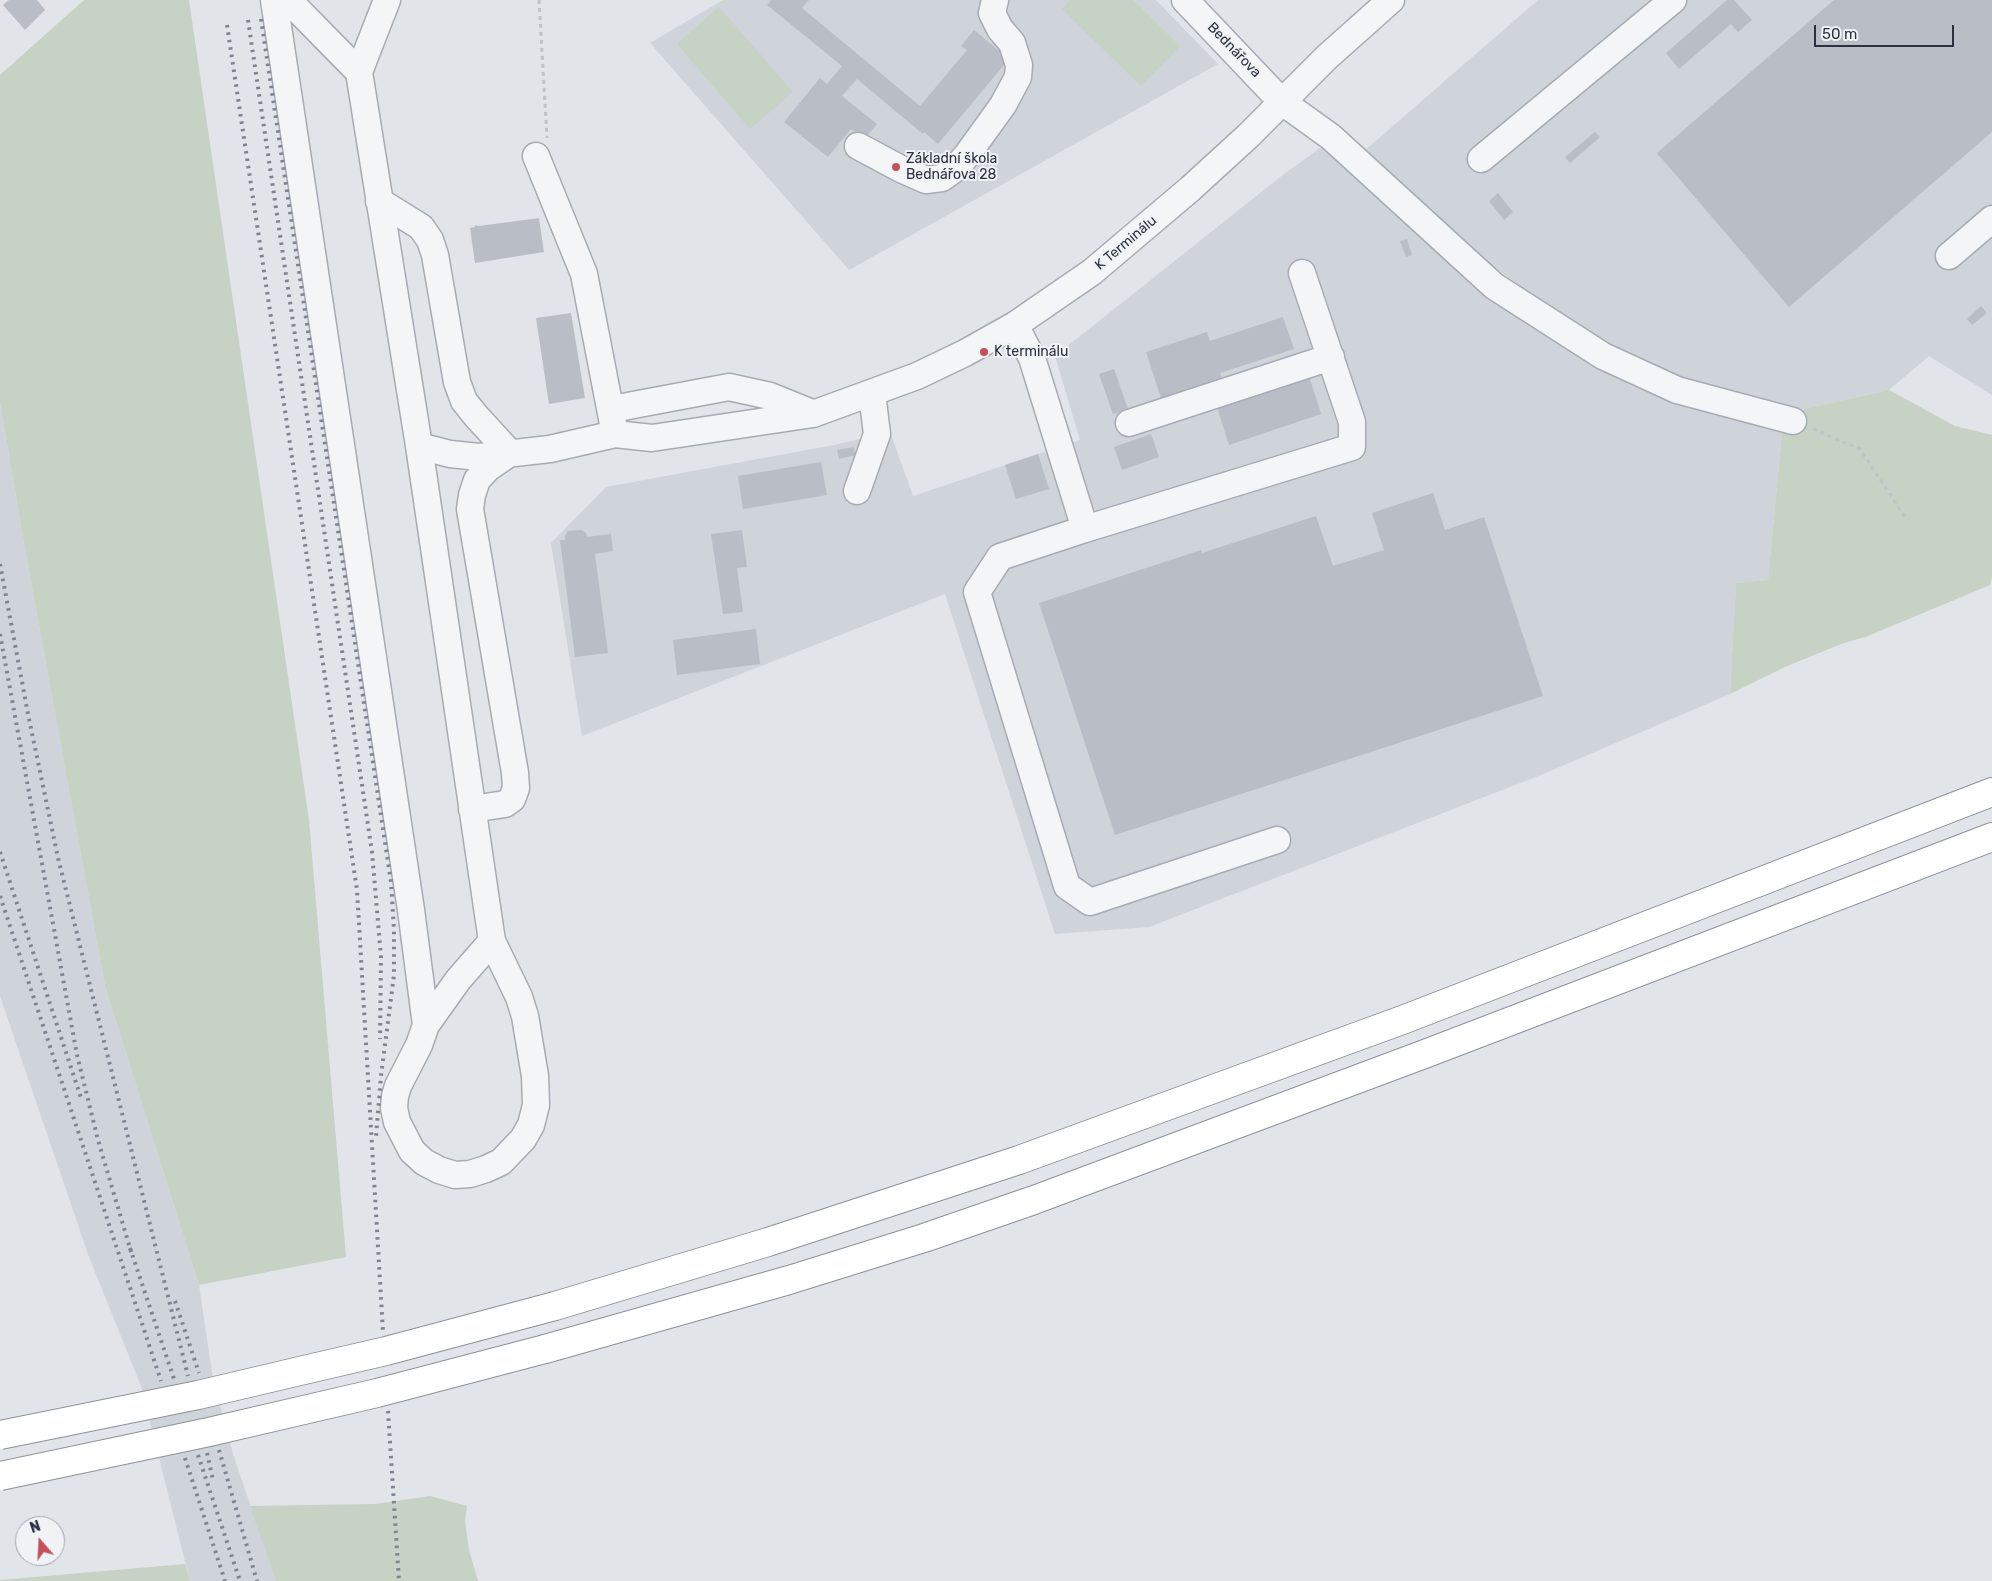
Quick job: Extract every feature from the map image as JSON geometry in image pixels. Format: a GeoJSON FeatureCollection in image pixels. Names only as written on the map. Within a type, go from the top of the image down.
{"type":"FeatureCollection","features":[{"type":"Feature","properties":{"kind":"highway"},"geometry":{"type":"LineString","coordinates":[[0,1435],[188,1397],[386,1351],[555,1306],[768,1242],[1028,1156],[1404,1019],[1992,792]]}},
{"type":"Feature","properties":{"kind":"highway"},"geometry":{"type":"LineString","coordinates":[[0,1476],[209,1432],[376,1393],[545,1349],[789,1280],[924,1238],[1034,1200],[1440,1048],[1992,837]]}},
{"type":"Feature","properties":{"kind":"street"},"geometry":{"type":"LineString","coordinates":[[274,0],[412,910],[426,1025]]}},
{"type":"Feature","properties":{"kind":"street"},"geometry":{"type":"LineString","coordinates":[[290,0],[359,72]]}},
{"type":"Feature","properties":{"kind":"street"},"geometry":{"type":"LineString","coordinates":[[387,0],[359,72],[419,446],[492,941],[520,997],[536,1076],[536,1105],[531,1125],[523,1139],[501,1162],[486,1170],[455,1175],[439,1170],[424,1162],[412,1151],[397,1122],[394,1108],[398,1086],[419,1045],[426,1025],[458,980],[492,941]]}},
{"type":"Feature","properties":{"kind":"street"},"geometry":{"type":"LineString","coordinates":[[858,146],[926,180],[942,178],[956,168],[967,156],[1003,105],[1018,77],[1019,65],[1012,43],[1000,29],[992,13],[995,0]]}},
{"type":"Feature","properties":{"kind":"street","name":"Bednářova"},"geometry":{"type":"LineString","coordinates":[[1185,0],[1282,101],[1331,137],[1494,286],[1603,356],[1677,390],[1793,421]]}},
{"type":"Feature","properties":{"kind":"street","name":"K Terminálu"},"geometry":{"type":"LineString","coordinates":[[613,422],[652,438],[813,414],[917,376],[1015,326],[1092,272],[1190,189],[1248,136],[1327,57],[1391,0]]}},
{"type":"Feature","properties":{"kind":"street"},"geometry":{"type":"LineString","coordinates":[[1481,159],[1673,0]]}},
{"type":"Feature","properties":{"kind":"street"},"geometry":{"type":"LineString","coordinates":[[542,149],[584,274],[613,422]]}},
{"type":"Feature","properties":{"kind":"street"},"geometry":{"type":"LineString","coordinates":[[380,201],[421,227],[430,240],[436,255],[457,382],[464,401],[510,454]]}},
{"type":"Feature","properties":{"kind":"street"},"geometry":{"type":"LineString","coordinates":[[1949,256],[1992,219]]}},
{"type":"Feature","properties":{"kind":"street"},"geometry":{"type":"LineString","coordinates":[[1277,840],[1090,902],[1067,886],[977,592],[1000,557],[1352,447],[1352,422],[1302,273]]}},
{"type":"Feature","properties":{"kind":"street"},"geometry":{"type":"LineString","coordinates":[[1015,326],[1032,358],[1086,529]]}},
{"type":"Feature","properties":{"kind":"street"},"geometry":{"type":"LineString","coordinates":[[1129,423],[1330,357]]}},
{"type":"Feature","properties":{"kind":"street"},"geometry":{"type":"LineString","coordinates":[[419,446],[450,454],[479,457],[550,449],[613,422],[729,387],[770,396],[813,414]]}},
{"type":"Feature","properties":{"kind":"street"},"geometry":{"type":"LineString","coordinates":[[857,491],[877,434],[872,394]]}},
{"type":"Feature","properties":{"kind":"street"},"geometry":{"type":"LineString","coordinates":[[472,809],[505,804],[512,799],[516,788],[470,509],[477,480],[488,468],[510,454]]}},
{"type":"Feature","properties":{"kind":"path"},"geometry":{"type":"LineString","coordinates":[[539,0],[542,149]]}},
{"type":"Feature","properties":{"kind":"path"},"geometry":{"type":"LineString","coordinates":[[1793,421],[1860,449],[1907,520]]}},
{"type":"Feature","properties":{"kind":"shaded area","name":"Základní škola Bednářova 28"},"geometry":{"type":"Polygon","coordinates":[[[723,0],[1156,0],[1218,64],[849,270],[650,43],[723,0]]]}},
{"type":"Feature","properties":{"kind":"shaded area"},"geometry":{"type":"Polygon","coordinates":[[[1538,0],[1992,0],[1992,395],[1929,356],[1889,390],[1804,409],[1746,404],[1635,368],[1491,265],[1363,152],[1538,0]]]}},
{"type":"Feature","properties":{"kind":"shaded area"},"geometry":{"type":"Polygon","coordinates":[[[1326,144],[1568,341],[1782,433],[1768,580],[1736,583],[1730,694],[1541,775],[1149,927],[1055,934],[945,594],[582,736],[551,543],[606,487],[834,445],[890,432],[913,496],[1080,440],[1055,356],[1284,174],[1326,144]]]}},
{"type":"Feature","properties":{"kind":"shaded area"},"geometry":{"type":"Polygon","coordinates":[[[0,402],[105,986],[199,1285],[213,1379],[233,1454],[276,1581],[190,1581],[141,1386],[89,1257],[0,996],[0,402]]]}},
{"type":"Feature","properties":{"kind":"green space"},"geometry":{"type":"Polygon","coordinates":[[[84,0],[189,0],[309,820],[346,1257],[199,1285],[105,986],[0,402],[0,75],[84,0]]]}},
{"type":"Feature","properties":{"kind":"green space"},"geometry":{"type":"Polygon","coordinates":[[[1070,0],[1133,0],[1180,46],[1141,86],[1062,9],[1070,0]]]}},
{"type":"Feature","properties":{"kind":"green space"},"geometry":{"type":"Polygon","coordinates":[[[719,7],[793,92],[750,129],[677,44],[719,7]]]}},
{"type":"Feature","properties":{"kind":"green space"},"geometry":{"type":"Polygon","coordinates":[[[1889,390],[1955,426],[1992,435],[1992,577],[1990,585],[1868,636],[1841,644],[1785,667],[1730,694],[1736,583],[1768,580],[1782,433],[1804,409],[1889,390]]]}},
{"type":"Feature","properties":{"kind":"green space"},"geometry":{"type":"Polygon","coordinates":[[[430,1496],[467,1506],[465,1521],[469,1550],[478,1581],[276,1581],[250,1506],[376,1504],[430,1496]]]}},
{"type":"Feature","properties":{"kind":"green space"},"geometry":{"type":"Polygon","coordinates":[[[185,1564],[190,1581],[0,1581],[0,1580],[185,1564]]]}},
{"type":"Feature","properties":{"kind":"building"},"geometry":{"type":"Polygon","coordinates":[[[9,0],[37,0],[45,10],[25,30],[3,5],[9,0]]]}},
{"type":"Feature","properties":{"kind":"building"},"geometry":{"type":"Polygon","coordinates":[[[771,0],[809,0],[802,8],[920,106],[967,50],[961,46],[974,30],[1009,59],[938,144],[924,132],[923,134],[857,79],[842,96],[877,124],[865,138],[851,129],[828,157],[784,122],[820,78],[827,84],[842,66],[767,5],[771,0]]]}},
{"type":"Feature","properties":{"kind":"building"},"geometry":{"type":"Polygon","coordinates":[[[1727,0],[1734,0],[1752,20],[1738,32],[1731,24],[1679,69],[1666,53],[1727,0]]]}},
{"type":"Feature","properties":{"kind":"building"},"geometry":{"type":"Polygon","coordinates":[[[1834,0],[1992,0],[1992,132],[1789,307],[1657,153],[1834,0]]]}},
{"type":"Feature","properties":{"kind":"building"},"geometry":{"type":"Polygon","coordinates":[[[1595,132],[1600,137],[1570,163],[1565,157],[1595,132]]]}},
{"type":"Feature","properties":{"kind":"building"},"geometry":{"type":"Polygon","coordinates":[[[1498,193],[1513,212],[1504,220],[1489,201],[1498,193]]]}},
{"type":"Feature","properties":{"kind":"building"},"geometry":{"type":"Polygon","coordinates":[[[539,218],[544,252],[475,263],[470,228],[475,227],[475,225],[539,218]]]}},
{"type":"Feature","properties":{"kind":"building"},"geometry":{"type":"Polygon","coordinates":[[[1407,239],[1412,255],[1406,257],[1400,241],[1407,239]]]}},
{"type":"Feature","properties":{"kind":"building"},"geometry":{"type":"Polygon","coordinates":[[[1981,306],[1987,313],[1972,325],[1967,319],[1981,306]]]}},
{"type":"Feature","properties":{"kind":"building"},"geometry":{"type":"Polygon","coordinates":[[[571,313],[585,398],[549,404],[536,318],[571,313]]]}},
{"type":"Feature","properties":{"kind":"building"},"geometry":{"type":"Polygon","coordinates":[[[1283,317],[1294,349],[1220,373],[1223,382],[1162,401],[1146,352],[1207,332],[1210,341],[1283,317]]]}},
{"type":"Feature","properties":{"kind":"building"},"geometry":{"type":"Polygon","coordinates":[[[1114,369],[1128,409],[1113,414],[1099,374],[1114,369]]]}},
{"type":"Feature","properties":{"kind":"building"},"geometry":{"type":"Polygon","coordinates":[[[1309,376],[1321,414],[1229,445],[1217,407],[1309,376]]]}},
{"type":"Feature","properties":{"kind":"building"},"geometry":{"type":"Polygon","coordinates":[[[1151,434],[1159,457],[1122,470],[1114,447],[1151,434]]]}},
{"type":"Feature","properties":{"kind":"building"},"geometry":{"type":"Polygon","coordinates":[[[854,447],[855,455],[839,459],[837,450],[854,447]]]}},
{"type":"Feature","properties":{"kind":"building"},"geometry":{"type":"Polygon","coordinates":[[[1038,454],[1049,489],[1016,499],[1005,465],[1038,454]]]}},
{"type":"Feature","properties":{"kind":"building"},"geometry":{"type":"Polygon","coordinates":[[[821,462],[827,495],[743,509],[738,476],[821,462]]]}},
{"type":"Feature","properties":{"kind":"building"},"geometry":{"type":"Polygon","coordinates":[[[1433,493],[1445,530],[1484,517],[1543,696],[1115,835],[1039,603],[1201,550],[1202,553],[1316,516],[1333,566],[1384,550],[1372,513],[1433,493]]]}},
{"type":"Feature","properties":{"kind":"building"},"geometry":{"type":"Polygon","coordinates":[[[582,530],[586,533],[587,537],[611,534],[613,551],[595,554],[608,653],[575,657],[560,540],[565,540],[568,531],[582,530]]]}},
{"type":"Feature","properties":{"kind":"building"},"geometry":{"type":"Polygon","coordinates":[[[742,530],[747,567],[737,568],[743,612],[723,614],[711,534],[742,530]]]}},
{"type":"Feature","properties":{"kind":"building"},"geometry":{"type":"Polygon","coordinates":[[[756,629],[760,664],[677,675],[673,640],[756,629]]]}},
{"type":"Feature","properties":{"kind":"railway"},"geometry":{"type":"LineString","coordinates":[[261,19],[391,882],[394,975],[381,1076],[376,1137]]}},
{"type":"Feature","properties":{"kind":"railway"},"geometry":{"type":"LineString","coordinates":[[248,20],[372,852],[381,957],[380,1039]]}},
{"type":"Feature","properties":{"kind":"railway"},"geometry":{"type":"LineString","coordinates":[[227,25],[357,890],[383,1332]]}},
{"type":"Feature","properties":{"kind":"railway"},"geometry":{"type":"LineString","coordinates":[[0,564],[28,714],[58,858],[188,1376]]}},
{"type":"Feature","properties":{"kind":"railway"},"geometry":{"type":"LineString","coordinates":[[0,634],[77,1055],[98,1140],[132,1255]]}},
{"type":"Feature","properties":{"kind":"railway"},"geometry":{"type":"LineString","coordinates":[[0,852],[82,1101]]}},
{"type":"Feature","properties":{"kind":"railway"},"geometry":{"type":"LineString","coordinates":[[0,896],[161,1381]]}},
{"type":"Feature","properties":{"kind":"railway"},"geometry":{"type":"LineString","coordinates":[[130,1248],[174,1379]]}},
{"type":"Feature","properties":{"kind":"railway"},"geometry":{"type":"LineString","coordinates":[[175,1301],[199,1373]]}},
{"type":"Feature","properties":{"kind":"railway"},"geometry":{"type":"LineString","coordinates":[[388,1411],[399,1581]]}},
{"type":"Feature","properties":{"kind":"railway"},"geometry":{"type":"LineString","coordinates":[[219,1450],[257,1581]]}},
{"type":"Feature","properties":{"kind":"railway"},"geometry":{"type":"LineString","coordinates":[[207,1453],[213,1480]]}},
{"type":"Feature","properties":{"kind":"railway"},"geometry":{"type":"LineString","coordinates":[[198,1455],[240,1581]]}},
{"type":"Feature","properties":{"kind":"railway"},"geometry":{"type":"LineString","coordinates":[[185,1458],[225,1581]]}},
{"type":"Feature","properties":{"kind":"place","name":"Základní škola Bednářova 28"},"geometry":{"type":"Point","coordinates":[896,167]}},
{"type":"Feature","properties":{"kind":"place","name":"K terminálu"},"geometry":{"type":"Point","coordinates":[984,352]}}]}
